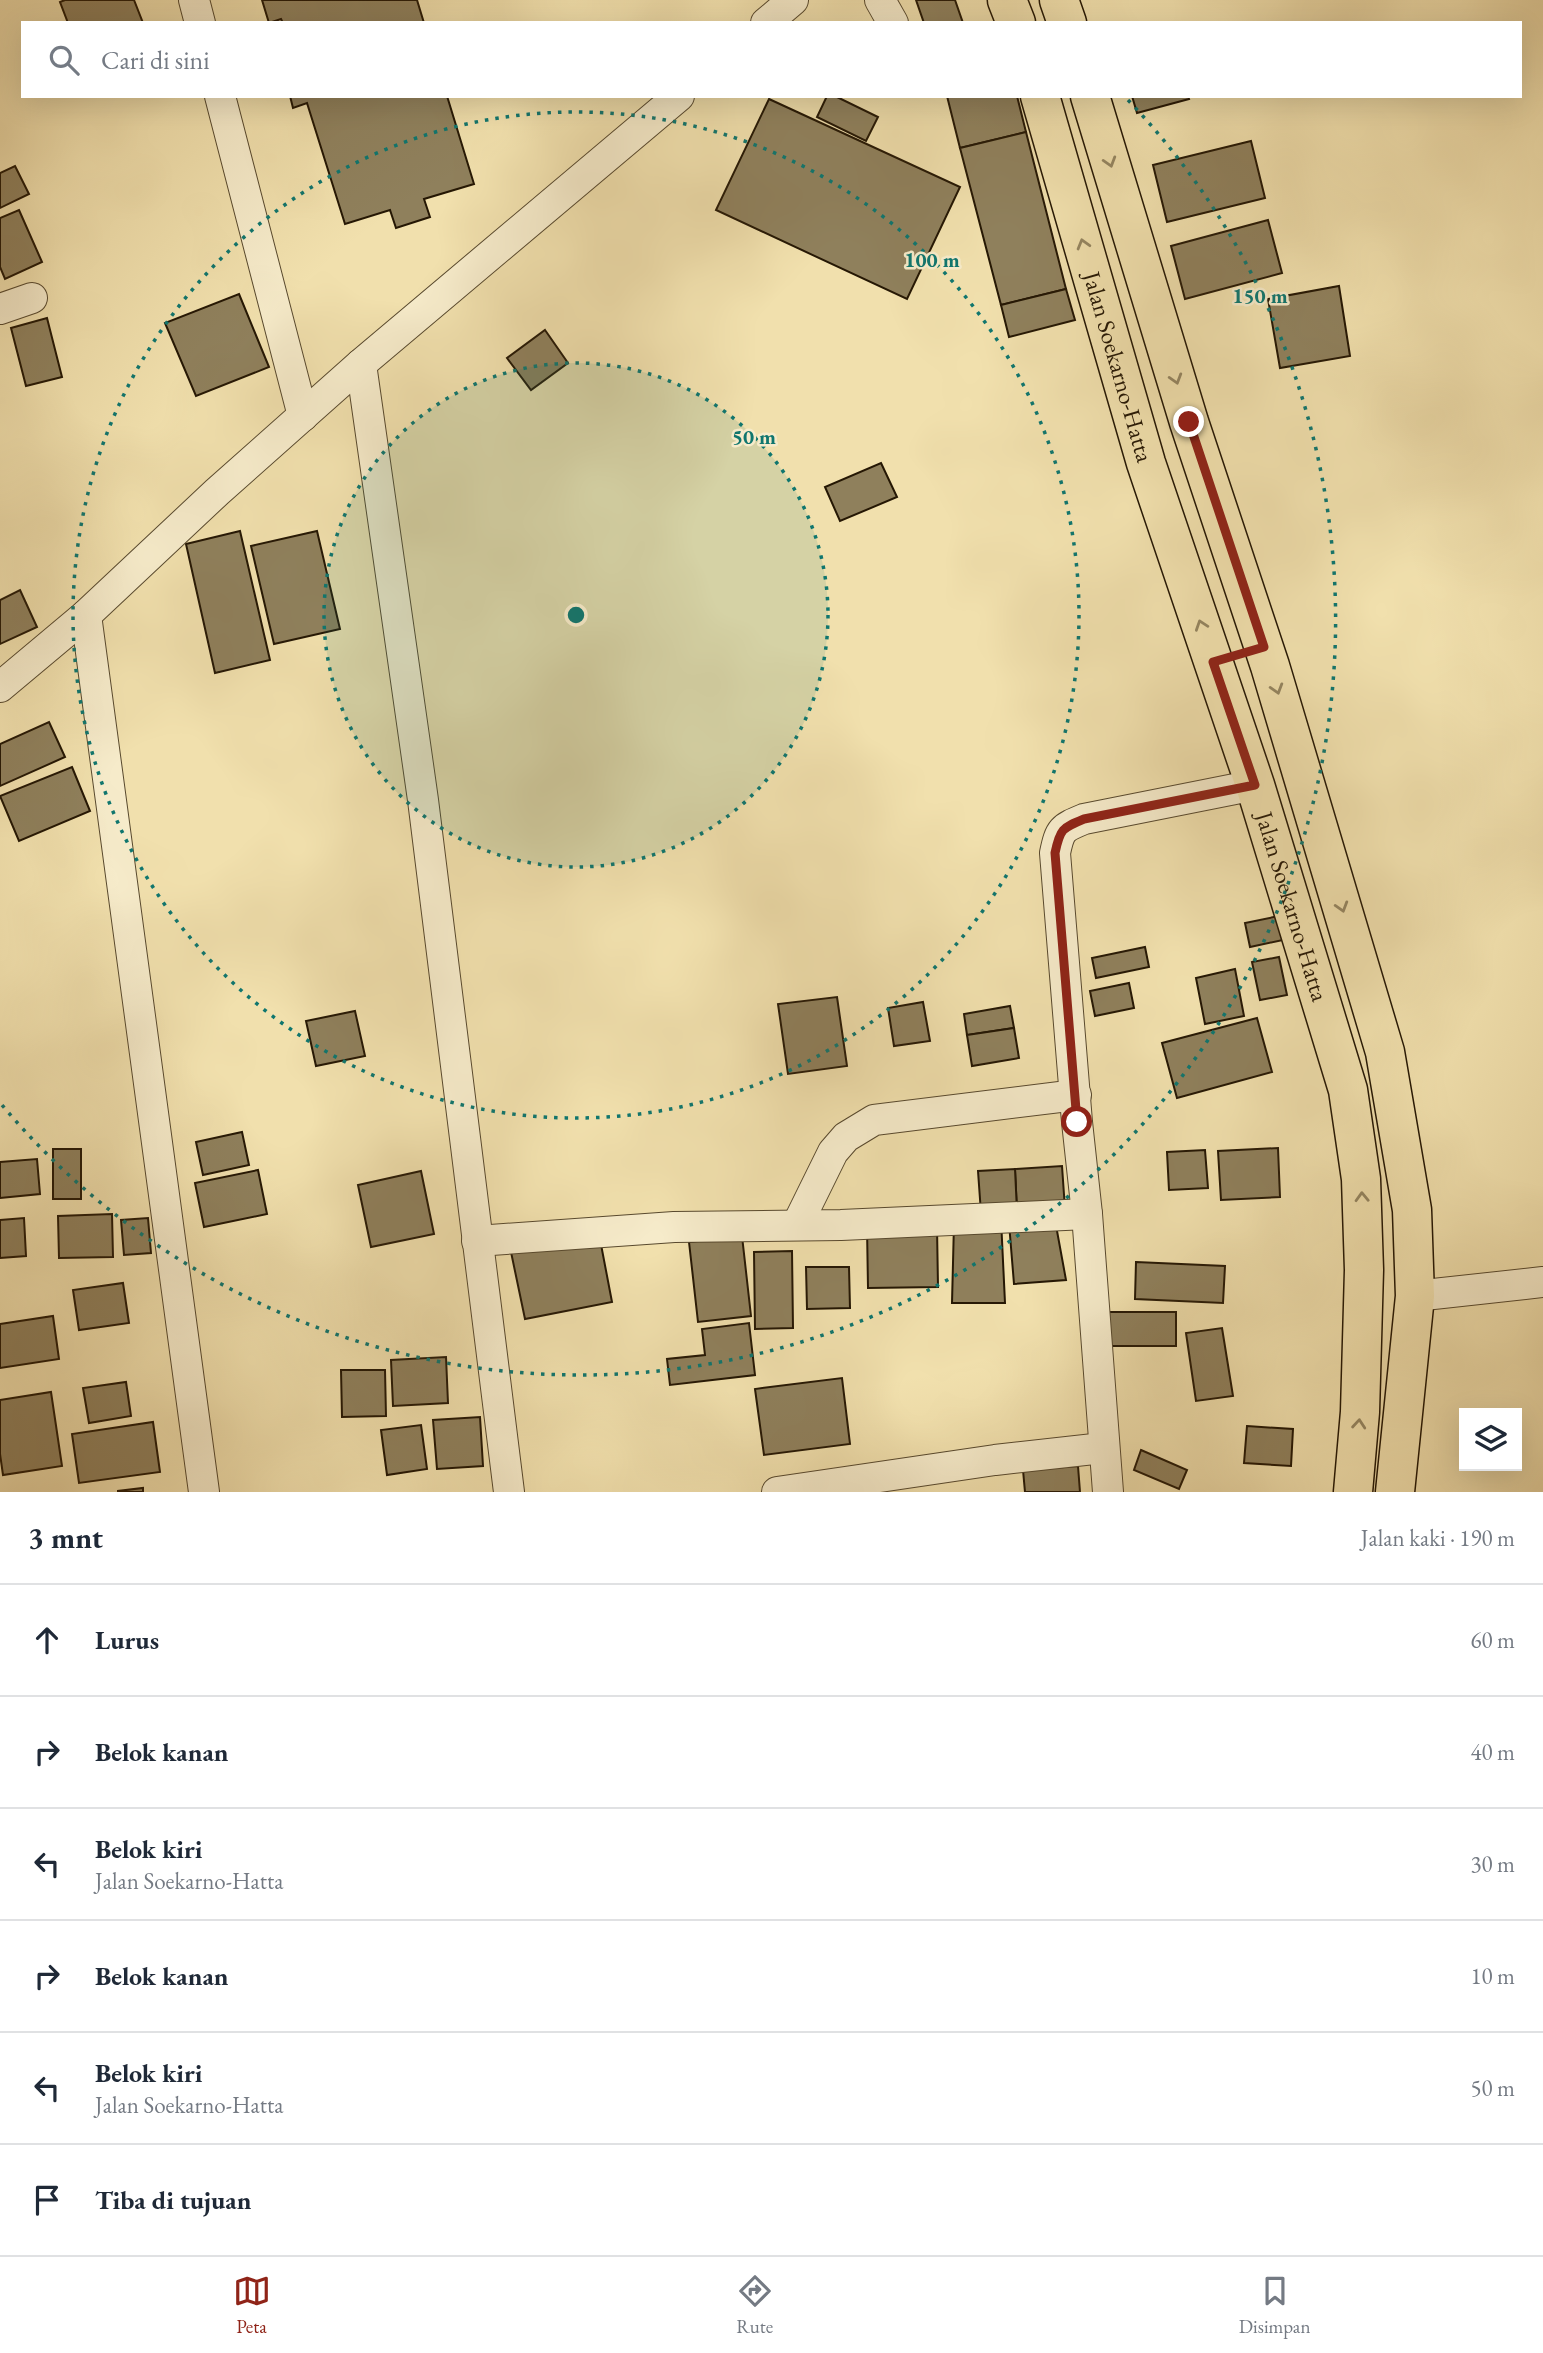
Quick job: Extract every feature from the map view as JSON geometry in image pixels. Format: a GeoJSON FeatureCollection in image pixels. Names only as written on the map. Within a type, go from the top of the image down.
{"type":"FeatureCollection","features":[{"type":"Feature","properties":{"kind":"main road"},"geometry":{"type":"LineString","coordinates":[[1007,0],[1015,21]]}},
{"type":"Feature","properties":{"kind":"main road"},"geometry":{"type":"LineString","coordinates":[[1059,0],[1067,21]]}},
{"type":"Feature","properties":{"kind":"main road","name":"Jalan Soekarno-Hatta"},"geometry":{"type":"LineString","coordinates":[[1041,98],[1146,463],[1255,785],[1348,1090],[1361,1179],[1364,1270],[1360,1412],[1353,1492]]}},
{"type":"Feature","properties":{"kind":"main road","name":"Jalan Soekarno-Hatta"},"geometry":{"type":"LineString","coordinates":[[1091,98],[1189,422],[1264,647],[1385,1052],[1412,1210],[1415,1296],[1395,1492]]}},
{"type":"Feature","properties":{"kind":"main road"},"geometry":{"type":"LineString","coordinates":[[1213,662],[1264,647]]}},
{"type":"Feature","properties":{"kind":"street"},"geometry":{"type":"LineString","coordinates":[[194,0],[199,21]]}},
{"type":"Feature","properties":{"kind":"street"},"geometry":{"type":"LineString","coordinates":[[768,21],[793,0]]}},
{"type":"Feature","properties":{"kind":"street"},"geometry":{"type":"LineString","coordinates":[[880,0],[892,21]]}},
{"type":"Feature","properties":{"kind":"street"},"geometry":{"type":"LineString","coordinates":[[221,98],[303,416]]}},
{"type":"Feature","properties":{"kind":"street"},"geometry":{"type":"LineString","coordinates":[[0,687],[86,615],[217,492],[362,364],[677,98]]}},
{"type":"Feature","properties":{"kind":"street"},"geometry":{"type":"LineString","coordinates":[[0,309],[32,298]]}},
{"type":"Feature","properties":{"kind":"street"},"geometry":{"type":"LineString","coordinates":[[362,364],[423,800],[509,1492]]}},
{"type":"Feature","properties":{"kind":"street"},"geometry":{"type":"LineString","coordinates":[[86,615],[204,1492]]}},
{"type":"Feature","properties":{"kind":"street"},"geometry":{"type":"LineString","coordinates":[[1108,1492],[1055,853],[1060,832],[1084,819],[1255,785]]}},
{"type":"Feature","properties":{"kind":"street"},"geometry":{"type":"LineString","coordinates":[[797,1225],[833,1152],[846,1137],[874,1120],[1076,1095]]}},
{"type":"Feature","properties":{"kind":"street"},"geometry":{"type":"LineString","coordinates":[[477,1241],[674,1227],[1087,1214]]}},
{"type":"Feature","properties":{"kind":"street"},"geometry":{"type":"LineString","coordinates":[[1415,1296],[1543,1282]]}},
{"type":"Feature","properties":{"kind":"street"},"geometry":{"type":"LineString","coordinates":[[777,1492],[995,1460],[1103,1448]]}},
{"type":"Feature","properties":{"kind":"building"},"geometry":{"type":"Polygon","coordinates":[[[134,0],[142,21],[67,21],[60,2],[134,0]]]}},
{"type":"Feature","properties":{"kind":"building"},"geometry":{"type":"Polygon","coordinates":[[[262,0],[417,0],[423,21],[281,19],[268,21],[262,0]]]}},
{"type":"Feature","properties":{"kind":"building"},"geometry":{"type":"Polygon","coordinates":[[[916,0],[955,0],[962,21],[923,21],[916,0]]]}},
{"type":"Feature","properties":{"kind":"building"},"geometry":{"type":"Polygon","coordinates":[[[290,98],[448,98],[474,184],[424,199],[430,217],[396,228],[390,210],[345,224],[307,103],[293,108],[290,98]]]}},
{"type":"Feature","properties":{"kind":"building"},"geometry":{"type":"Polygon","coordinates":[[[826,98],[839,98],[878,117],[866,141],[817,117],[826,98]]]}},
{"type":"Feature","properties":{"kind":"building"},"geometry":{"type":"Polygon","coordinates":[[[948,98],[1018,98],[1026,132],[960,148],[948,98]]]}},
{"type":"Feature","properties":{"kind":"building"},"geometry":{"type":"Polygon","coordinates":[[[1133,98],[1189,99],[1137,113],[1133,98]]]}},
{"type":"Feature","properties":{"kind":"building"},"geometry":{"type":"Polygon","coordinates":[[[769,99],[960,187],[907,299],[716,210],[769,99]]]}},
{"type":"Feature","properties":{"kind":"building"},"geometry":{"type":"Polygon","coordinates":[[[1026,132],[1066,289],[1001,305],[960,148],[1026,132]]]}},
{"type":"Feature","properties":{"kind":"building"},"geometry":{"type":"Polygon","coordinates":[[[1251,141],[1265,198],[1167,222],[1153,165],[1251,141]]]}},
{"type":"Feature","properties":{"kind":"building"},"geometry":{"type":"Polygon","coordinates":[[[15,166],[29,194],[0,208],[0,173],[15,166]]]}},
{"type":"Feature","properties":{"kind":"building"},"geometry":{"type":"Polygon","coordinates":[[[19,210],[42,262],[5,279],[0,267],[0,218],[19,210]]]}},
{"type":"Feature","properties":{"kind":"building"},"geometry":{"type":"Polygon","coordinates":[[[1268,220],[1282,273],[1185,299],[1171,246],[1268,220]]]}},
{"type":"Feature","properties":{"kind":"building"},"geometry":{"type":"Polygon","coordinates":[[[1339,286],[1350,356],[1280,368],[1268,299],[1339,286]]]}},
{"type":"Feature","properties":{"kind":"building"},"geometry":{"type":"Polygon","coordinates":[[[1066,289],[1075,320],[1009,337],[1001,305],[1066,289]]]}},
{"type":"Feature","properties":{"kind":"building"},"geometry":{"type":"Polygon","coordinates":[[[239,294],[269,367],[196,396],[165,323],[239,294]]]}},
{"type":"Feature","properties":{"kind":"building"},"geometry":{"type":"Polygon","coordinates":[[[47,318],[62,377],[26,386],[11,328],[47,318]]]}},
{"type":"Feature","properties":{"kind":"building"},"geometry":{"type":"Polygon","coordinates":[[[545,330],[568,363],[531,390],[507,358],[545,330]]]}},
{"type":"Feature","properties":{"kind":"building"},"geometry":{"type":"Polygon","coordinates":[[[881,463],[897,497],[840,521],[825,487],[881,463]]]}},
{"type":"Feature","properties":{"kind":"building"},"geometry":{"type":"Polygon","coordinates":[[[240,531],[270,660],[215,673],[186,544],[240,531]]]}},
{"type":"Feature","properties":{"kind":"building"},"geometry":{"type":"Polygon","coordinates":[[[317,531],[340,629],[274,644],[251,546],[317,531]]]}},
{"type":"Feature","properties":{"kind":"building"},"geometry":{"type":"Polygon","coordinates":[[[20,590],[37,627],[0,644],[0,600],[20,590]]]}},
{"type":"Feature","properties":{"kind":"building"},"geometry":{"type":"Polygon","coordinates":[[[49,722],[65,757],[0,786],[0,744],[49,722]]]}},
{"type":"Feature","properties":{"kind":"building"},"geometry":{"type":"Polygon","coordinates":[[[72,767],[90,811],[19,841],[0,796],[72,767]]]}},
{"type":"Feature","properties":{"kind":"building"},"geometry":{"type":"Polygon","coordinates":[[[1279,916],[1283,940],[1250,947],[1245,923],[1279,916]]]}},
{"type":"Feature","properties":{"kind":"building"},"geometry":{"type":"Polygon","coordinates":[[[1145,947],[1149,967],[1096,978],[1092,958],[1145,947]]]}},
{"type":"Feature","properties":{"kind":"building"},"geometry":{"type":"Polygon","coordinates":[[[1279,957],[1287,995],[1260,1000],[1252,962],[1279,957]]]}},
{"type":"Feature","properties":{"kind":"building"},"geometry":{"type":"Polygon","coordinates":[[[1235,969],[1244,1016],[1205,1024],[1196,978],[1235,969]]]}},
{"type":"Feature","properties":{"kind":"building"},"geometry":{"type":"Polygon","coordinates":[[[1129,983],[1134,1008],[1095,1016],[1090,991],[1129,983]]]}},
{"type":"Feature","properties":{"kind":"building"},"geometry":{"type":"Polygon","coordinates":[[[837,997],[847,1066],[788,1074],[778,1004],[837,997]]]}},
{"type":"Feature","properties":{"kind":"building"},"geometry":{"type":"Polygon","coordinates":[[[923,1002],[930,1041],[894,1046],[888,1008],[923,1002]]]}},
{"type":"Feature","properties":{"kind":"building"},"geometry":{"type":"Polygon","coordinates":[[[1010,1006],[1014,1028],[967,1035],[964,1014],[1010,1006]]]}},
{"type":"Feature","properties":{"kind":"building"},"geometry":{"type":"Polygon","coordinates":[[[355,1011],[365,1056],[316,1066],[306,1021],[355,1011]]]}},
{"type":"Feature","properties":{"kind":"building"},"geometry":{"type":"Polygon","coordinates":[[[1257,1018],[1272,1072],[1177,1098],[1162,1043],[1257,1018]]]}},
{"type":"Feature","properties":{"kind":"building"},"geometry":{"type":"Polygon","coordinates":[[[1014,1028],[1019,1058],[972,1066],[967,1035],[1014,1028]]]}},
{"type":"Feature","properties":{"kind":"building"},"geometry":{"type":"Polygon","coordinates":[[[242,1132],[249,1165],[203,1175],[196,1142],[242,1132]]]}},
{"type":"Feature","properties":{"kind":"building"},"geometry":{"type":"Polygon","coordinates":[[[1278,1148],[1280,1197],[1221,1200],[1218,1151],[1278,1148]]]}},
{"type":"Feature","properties":{"kind":"building"},"geometry":{"type":"Polygon","coordinates":[[[53,1149],[81,1149],[81,1199],[53,1199],[53,1149]]]}},
{"type":"Feature","properties":{"kind":"building"},"geometry":{"type":"Polygon","coordinates":[[[1205,1150],[1208,1188],[1169,1190],[1167,1152],[1205,1150]]]}},
{"type":"Feature","properties":{"kind":"building"},"geometry":{"type":"Polygon","coordinates":[[[37,1159],[40,1194],[0,1198],[0,1162],[37,1159]]]}},
{"type":"Feature","properties":{"kind":"building"},"geometry":{"type":"Polygon","coordinates":[[[1062,1166],[1065,1209],[1017,1211],[1015,1169],[1062,1166]]]}},
{"type":"Feature","properties":{"kind":"building"},"geometry":{"type":"Polygon","coordinates":[[[1015,1169],[1017,1211],[981,1213],[978,1171],[1015,1169]]]}},
{"type":"Feature","properties":{"kind":"building"},"geometry":{"type":"Polygon","coordinates":[[[258,1170],[267,1214],[204,1227],[195,1183],[258,1170]]]}},
{"type":"Feature","properties":{"kind":"building"},"geometry":{"type":"Polygon","coordinates":[[[421,1171],[434,1234],[371,1247],[358,1185],[421,1171]]]}},
{"type":"Feature","properties":{"kind":"building"},"geometry":{"type":"Polygon","coordinates":[[[112,1214],[113,1257],[59,1258],[58,1216],[112,1214]]]}},
{"type":"Feature","properties":{"kind":"building"},"geometry":{"type":"Polygon","coordinates":[[[24,1218],[26,1256],[0,1258],[0,1220],[24,1218]]]}},
{"type":"Feature","properties":{"kind":"building"},"geometry":{"type":"Polygon","coordinates":[[[148,1218],[151,1253],[124,1255],[121,1220],[148,1218]]]}},
{"type":"Feature","properties":{"kind":"building"},"geometry":{"type":"Polygon","coordinates":[[[1001,1219],[1005,1303],[952,1303],[954,1223],[1001,1219]]]}},
{"type":"Feature","properties":{"kind":"building"},"geometry":{"type":"Polygon","coordinates":[[[1055,1220],[1066,1280],[1014,1284],[1009,1223],[1055,1220]]]}},
{"type":"Feature","properties":{"kind":"building"},"geometry":{"type":"Polygon","coordinates":[[[867,1227],[937,1227],[938,1287],[868,1288],[867,1227]]]}},
{"type":"Feature","properties":{"kind":"building"},"geometry":{"type":"Polygon","coordinates":[[[599,1234],[612,1302],[525,1319],[511,1252],[599,1234]]]}},
{"type":"Feature","properties":{"kind":"building"},"geometry":{"type":"Polygon","coordinates":[[[742,1236],[751,1316],[698,1322],[689,1242],[742,1236]]]}},
{"type":"Feature","properties":{"kind":"building"},"geometry":{"type":"Polygon","coordinates":[[[792,1251],[793,1328],[755,1329],[754,1252],[792,1251]]]}},
{"type":"Feature","properties":{"kind":"building"},"geometry":{"type":"Polygon","coordinates":[[[1136,1262],[1225,1266],[1223,1303],[1135,1299],[1136,1262]]]}},
{"type":"Feature","properties":{"kind":"building"},"geometry":{"type":"Polygon","coordinates":[[[806,1267],[849,1267],[850,1308],[807,1309],[806,1267]]]}},
{"type":"Feature","properties":{"kind":"building"},"geometry":{"type":"Polygon","coordinates":[[[123,1283],[129,1323],[79,1330],[73,1290],[123,1283]]]}},
{"type":"Feature","properties":{"kind":"building"},"geometry":{"type":"Polygon","coordinates":[[[1107,1312],[1176,1312],[1176,1346],[1107,1346],[1107,1312]]]}},
{"type":"Feature","properties":{"kind":"building"},"geometry":{"type":"Polygon","coordinates":[[[53,1316],[59,1359],[0,1368],[0,1324],[53,1316]]]}},
{"type":"Feature","properties":{"kind":"building"},"geometry":{"type":"Polygon","coordinates":[[[749,1323],[755,1375],[670,1385],[667,1359],[705,1355],[702,1329],[749,1323]]]}},
{"type":"Feature","properties":{"kind":"building"},"geometry":{"type":"Polygon","coordinates":[[[1222,1328],[1233,1396],[1196,1401],[1186,1333],[1222,1328]]]}},
{"type":"Feature","properties":{"kind":"building"},"geometry":{"type":"Polygon","coordinates":[[[446,1357],[448,1403],[393,1406],[391,1360],[446,1357]]]}},
{"type":"Feature","properties":{"kind":"building"},"geometry":{"type":"Polygon","coordinates":[[[341,1370],[385,1370],[386,1416],[342,1417],[341,1370]]]}},
{"type":"Feature","properties":{"kind":"building"},"geometry":{"type":"Polygon","coordinates":[[[842,1378],[850,1444],[764,1455],[755,1389],[842,1378]]]}},
{"type":"Feature","properties":{"kind":"building"},"geometry":{"type":"Polygon","coordinates":[[[126,1382],[131,1416],[89,1423],[83,1388],[126,1382]]]}},
{"type":"Feature","properties":{"kind":"building"},"geometry":{"type":"Polygon","coordinates":[[[51,1392],[62,1466],[3,1475],[0,1454],[0,1400],[51,1392]]]}},
{"type":"Feature","properties":{"kind":"building"},"geometry":{"type":"Polygon","coordinates":[[[480,1417],[483,1466],[437,1469],[433,1420],[480,1417]]]}},
{"type":"Feature","properties":{"kind":"building"},"geometry":{"type":"Polygon","coordinates":[[[153,1422],[160,1472],[79,1483],[72,1434],[153,1422]]]}},
{"type":"Feature","properties":{"kind":"building"},"geometry":{"type":"Polygon","coordinates":[[[421,1425],[427,1469],[387,1475],[381,1430],[421,1425]]]}},
{"type":"Feature","properties":{"kind":"building"},"geometry":{"type":"Polygon","coordinates":[[[1247,1426],[1293,1429],[1291,1466],[1244,1463],[1247,1426]]]}},
{"type":"Feature","properties":{"kind":"building"},"geometry":{"type":"Polygon","coordinates":[[[1141,1450],[1187,1470],[1179,1489],[1134,1470],[1141,1450]]]}},
{"type":"Feature","properties":{"kind":"building"},"geometry":{"type":"Polygon","coordinates":[[[1078,1466],[1080,1492],[1025,1492],[1023,1470],[1078,1466]]]}},
{"type":"Feature","properties":{"kind":"building"},"geometry":{"type":"Polygon","coordinates":[[[143,1488],[143,1492],[118,1492],[118,1491],[143,1488]]]}},
{"type":"Feature","properties":{"kind":"route"},"geometry":{"type":"LineString","coordinates":[[1077,1122],[1055,853],[1060,832],[1084,819],[1255,785],[1213,662],[1264,647],[1189,422]]}}]}
